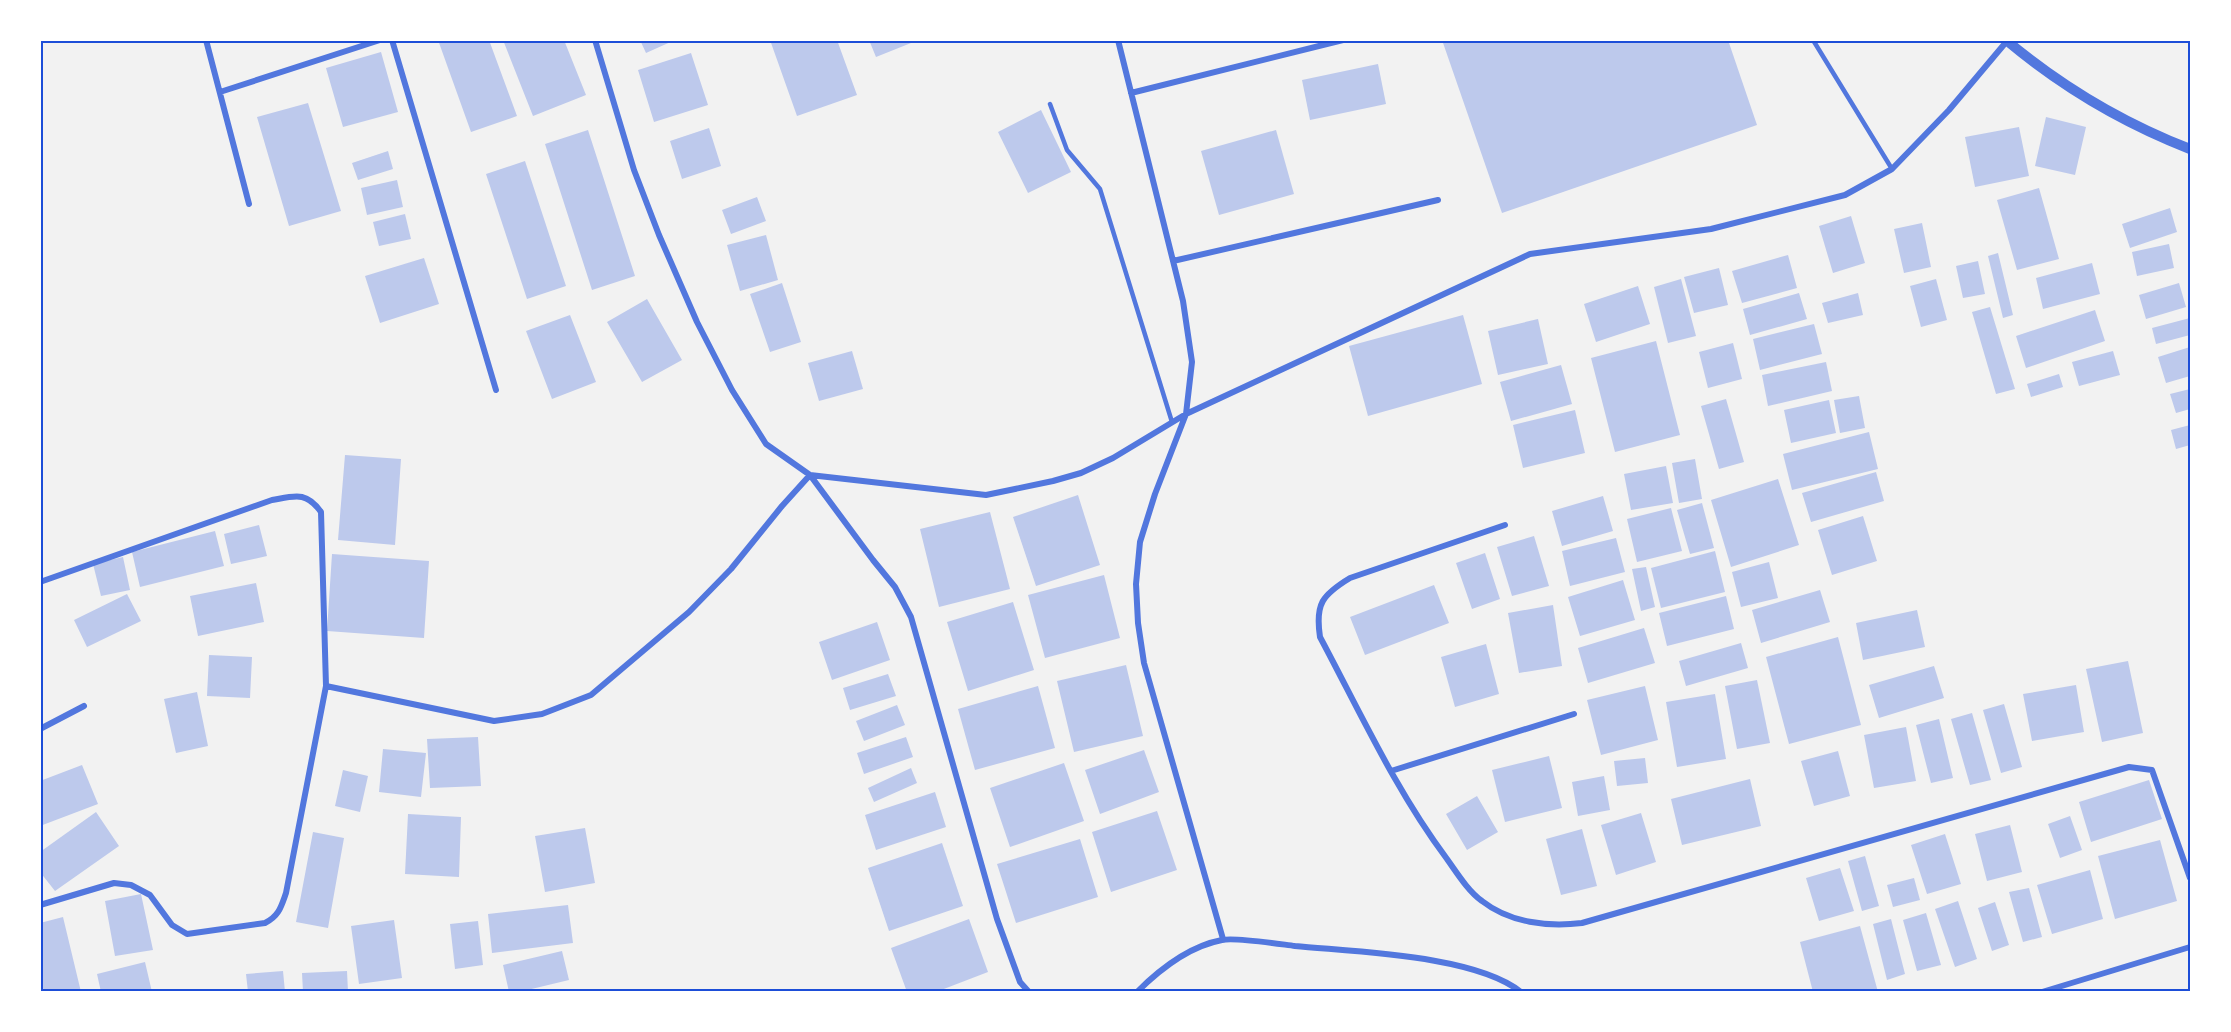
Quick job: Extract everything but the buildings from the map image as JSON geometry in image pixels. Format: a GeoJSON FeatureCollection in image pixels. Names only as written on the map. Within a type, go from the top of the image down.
{"type":"FeatureCollection","features":[{"type":"Feature","properties":{"kind":"street"},"geometry":{"type":"LineString","coordinates":[[206,40],[249,204]]}},
{"type":"Feature","properties":{"kind":"street"},"geometry":{"type":"LineString","coordinates":[[220,92],[380,40]]}},
{"type":"Feature","properties":{"kind":"street"},"geometry":{"type":"LineString","coordinates":[[392,40],[496,390]]}},
{"type":"Feature","properties":{"kind":"street"},"geometry":{"type":"LineString","coordinates":[[595,40],[634,170],[659,235],[697,322],[732,390],[766,444],[810,476],[896,587],[911,617],[997,919],[1020,982],[1029,992]]}},
{"type":"Feature","properties":{"kind":"street"},"geometry":{"type":"LineString","coordinates":[[1118,40],[1183,301],[1192,362],[1186,414],[1155,494],[1140,542],[1136,584],[1137,624],[1144,663],[1223,939]]}},
{"type":"Feature","properties":{"kind":"street"},"geometry":{"type":"LineString","coordinates":[[1131,93],[1343,40]]}},
{"type":"Feature","properties":{"kind":"street"},"geometry":{"type":"LineString","coordinates":[[810,476],[986,495],[1053,481],[1113,458],[1186,414],[1530,254],[1711,229],[1845,195],[1892,169],[1949,110],[2007,41],[2053,77],[2101,108],[2155,135],[2190,149]]}},
{"type":"Feature","properties":{"kind":"street"},"geometry":{"type":"LineString","coordinates":[[1173,261],[1438,200]]}},
{"type":"Feature","properties":{"kind":"street"},"geometry":{"type":"LineString","coordinates":[[326,686],[494,721],[542,714],[591,695],[689,612],[731,569],[810,476]]}},
{"type":"Feature","properties":{"kind":"street"},"geometry":{"type":"LineString","coordinates":[[40,582],[272,500],[297,495],[313,501],[321,512],[326,686],[286,893],[280,911],[274,919],[265,923],[187,934],[172,925],[150,895],[131,885],[114,883],[40,905]]}},
{"type":"Feature","properties":{"kind":"street"},"geometry":{"type":"LineString","coordinates":[[1505,525],[1350,578],[1330,590],[1322,603],[1317,620],[1320,637],[1427,834],[1482,901],[1506,914],[1528,922],[1556,926],[1582,923],[2129,767],[2152,770],[2190,878]]}},
{"type":"Feature","properties":{"kind":"street"},"geometry":{"type":"LineString","coordinates":[[40,729],[84,706]]}},
{"type":"Feature","properties":{"kind":"street"},"geometry":{"type":"LineString","coordinates":[[1391,771],[1574,714]]}},
{"type":"Feature","properties":{"kind":"street"},"geometry":{"type":"LineString","coordinates":[[1137,992],[1155,974],[1183,955],[1223,939],[1431,960],[1494,975],[1521,992]]}},
{"type":"Feature","properties":{"kind":"street"},"geometry":{"type":"LineString","coordinates":[[2042,992],[2190,947]]}},
{"type":"Feature","properties":{"kind":"lane"},"geometry":{"type":"LineString","coordinates":[[1814,40],[1892,169]]}},
{"type":"Feature","properties":{"kind":"lane"},"geometry":{"type":"LineString","coordinates":[[1050,104],[1067,150],[1100,189],[1172,422]]}}]}
